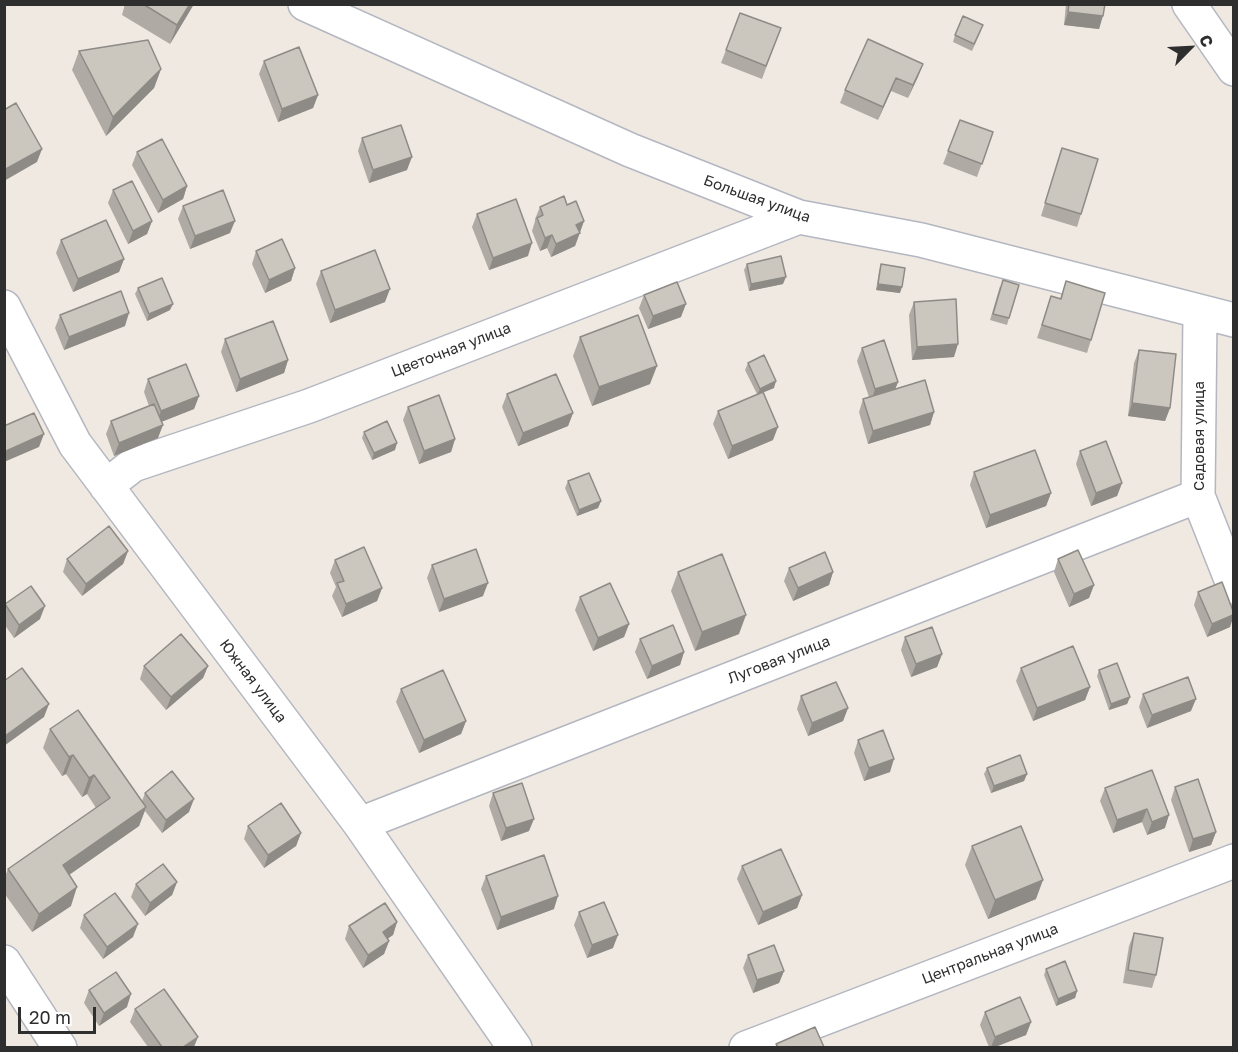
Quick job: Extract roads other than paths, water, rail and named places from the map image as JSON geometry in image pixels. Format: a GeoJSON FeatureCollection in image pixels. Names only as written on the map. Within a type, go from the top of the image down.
{"type":"FeatureCollection","features":[{"type":"Feature","properties":{"kind":"street","name":"Большая улица"},"geometry":{"type":"LineString","coordinates":[[305,4],[630,150],[799,217],[921,240],[1200,314],[1233,320]]}},
{"type":"Feature","properties":{"kind":"street"},"geometry":{"type":"LineString","coordinates":[[1189,4],[1233,69]]}},
{"type":"Feature","properties":{"kind":"street","name":"Цветочная улица"},"geometry":{"type":"LineString","coordinates":[[106,486],[133,465],[309,406],[799,217]]}},
{"type":"Feature","properties":{"kind":"street","name":"Южная улица"},"geometry":{"type":"LineString","coordinates":[[4,307],[75,444],[360,824],[515,1047]]}},
{"type":"Feature","properties":{"kind":"street","name":"Садовая улица"},"geometry":{"type":"LineString","coordinates":[[1200,314],[1198,496],[1233,587]]}},
{"type":"Feature","properties":{"kind":"street","name":"Луговая улица"},"geometry":{"type":"LineString","coordinates":[[360,824],[1198,496]]}},
{"type":"Feature","properties":{"kind":"street","name":"Центральная улица"},"geometry":{"type":"LineString","coordinates":[[746,1047],[1233,861]]}},
{"type":"Feature","properties":{"kind":"street"},"geometry":{"type":"LineString","coordinates":[[4,962],[60,1047]]}}]}
